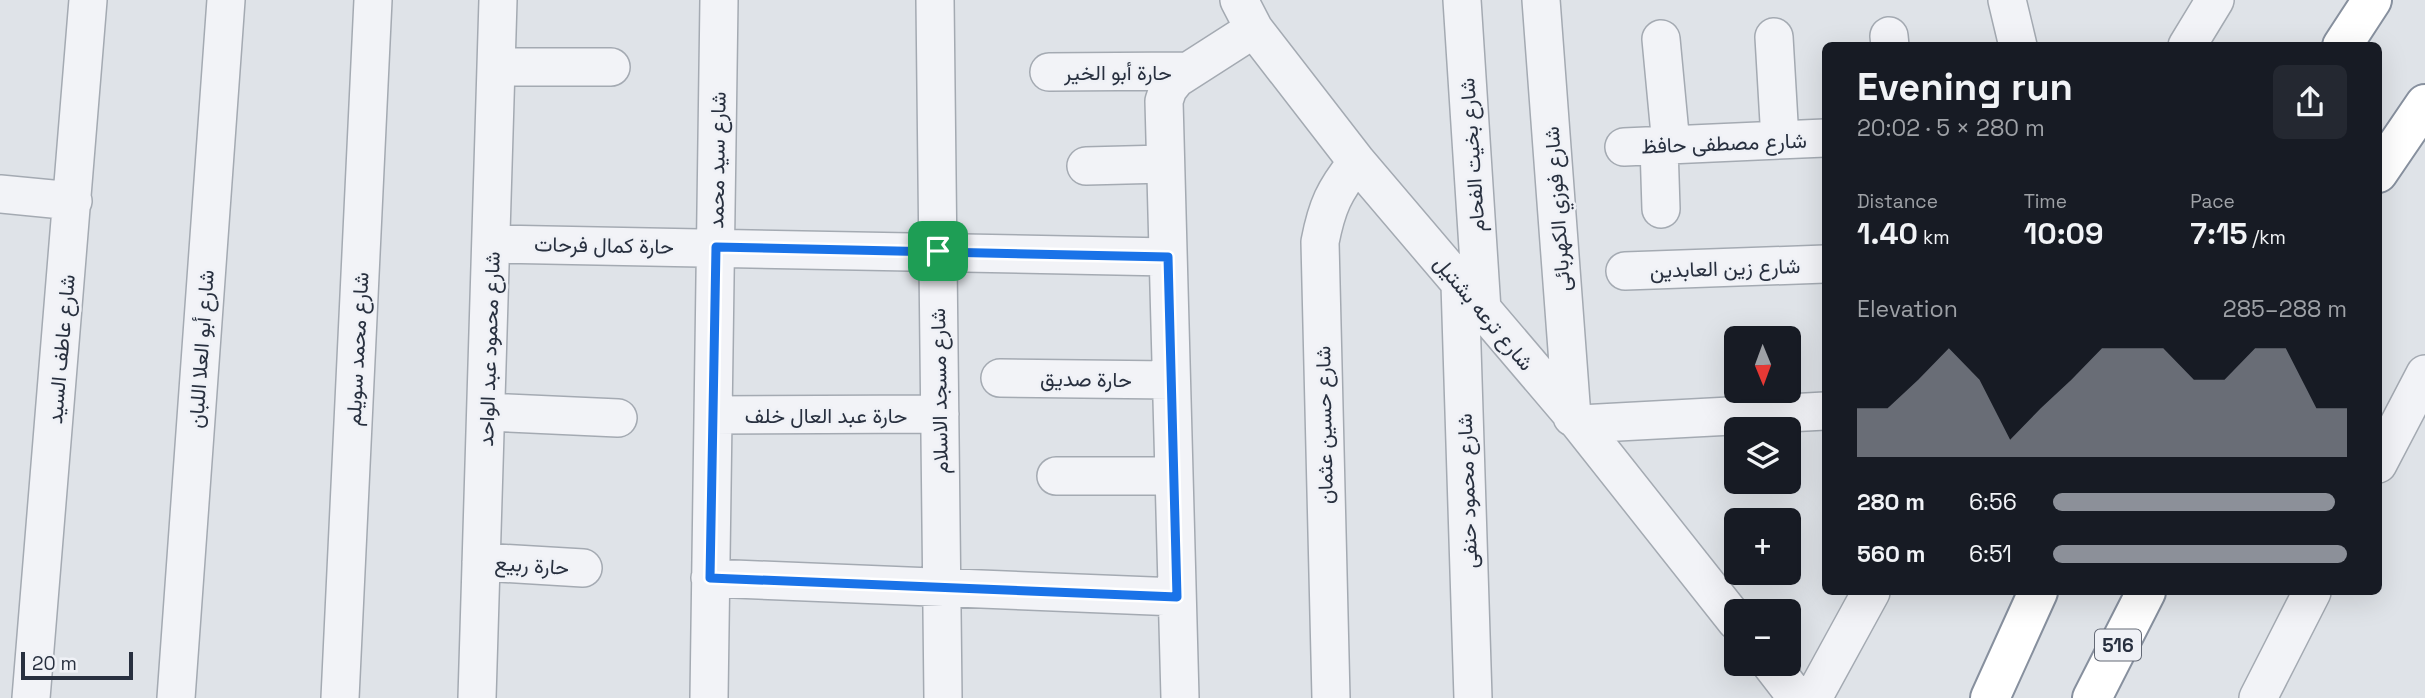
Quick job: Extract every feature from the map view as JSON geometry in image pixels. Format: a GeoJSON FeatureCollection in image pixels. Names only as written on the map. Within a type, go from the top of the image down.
{"type":"FeatureCollection","features":[{"type":"Feature","properties":{"kind":"highway"},"geometry":{"type":"LineString","coordinates":[[2345,42],[2372,0]]}},
{"type":"Feature","properties":{"kind":"highway"},"geometry":{"type":"LineString","coordinates":[[2382,167],[2425,104]]}},
{"type":"Feature","properties":{"kind":"highway"},"geometry":{"type":"LineString","coordinates":[[1990,698],[2037,595]]}},
{"type":"Feature","properties":{"kind":"highway","name":"516"},"geometry":{"type":"LineString","coordinates":[[2092,698],[2144,595]]}},
{"type":"Feature","properties":{"kind":"street","name":"شارع عاطف السيد"},"geometry":{"type":"LineString","coordinates":[[31,698],[88,0]]}},
{"type":"Feature","properties":{"kind":"street","name":"شارع أبو العلا اللبان"},"geometry":{"type":"LineString","coordinates":[[176,698],[226,0]]}},
{"type":"Feature","properties":{"kind":"street","name":"شارع محمد سويلم"},"geometry":{"type":"LineString","coordinates":[[340,698],[373,0]]}},
{"type":"Feature","properties":{"kind":"street","name":"شارع محمود عبد الواحد"},"geometry":{"type":"LineString","coordinates":[[477,698],[498,0]]}},
{"type":"Feature","properties":{"kind":"street","name":"شارع سيد محمد"},"geometry":{"type":"LineString","coordinates":[[709,698],[719,0]]}},
{"type":"Feature","properties":{"kind":"street","name":"شارع مسجد الاسلام"},"geometry":{"type":"LineString","coordinates":[[935,0],[943,698]]}},
{"type":"Feature","properties":{"kind":"street","name":"شارع بخيت الفحام"},"geometry":{"type":"LineString","coordinates":[[1462,0],[1471,297]]}},
{"type":"Feature","properties":{"kind":"street","name":"شارع فوزي الكهربائى"},"geometry":{"type":"LineString","coordinates":[[1541,0],[1576,420]]}},
{"type":"Feature","properties":{"kind":"street"},"geometry":{"type":"LineString","coordinates":[[2007,0],[2017,42]]}},
{"type":"Feature","properties":{"kind":"street"},"geometry":{"type":"LineString","coordinates":[[2189,42],[2215,0]]}},
{"type":"Feature","properties":{"kind":"street"},"geometry":{"type":"LineString","coordinates":[[1180,698],[1164,101],[1168,89],[1246,15]]}},
{"type":"Feature","properties":{"kind":"street","name":"شارع ترعه بشتيل"},"geometry":{"type":"LineString","coordinates":[[1246,15],[1357,162],[1576,420],[1724,606]]}},
{"type":"Feature","properties":{"kind":"street"},"geometry":{"type":"LineString","coordinates":[[1774,37],[1780,140]]}},
{"type":"Feature","properties":{"kind":"street"},"geometry":{"type":"LineString","coordinates":[[1661,38],[1651,146],[1661,209]]}},
{"type":"Feature","properties":{"kind":"street"},"geometry":{"type":"LineString","coordinates":[[496,67],[611,67]]}},
{"type":"Feature","properties":{"kind":"street","name":"حارة أبو الخير"},"geometry":{"type":"LineString","coordinates":[[1049,72],[1186,71]]}},
{"type":"Feature","properties":{"kind":"street","name":"شارع مصطفى حافظ"},"geometry":{"type":"LineString","coordinates":[[1651,146],[1822,138]]}},
{"type":"Feature","properties":{"kind":"street","name":"شارع حسين عثمان"},"geometry":{"type":"LineString","coordinates":[[1331,698],[1320,242],[1326,212],[1339,185],[1357,162]]}},
{"type":"Feature","properties":{"kind":"street"},"geometry":{"type":"LineString","coordinates":[[1086,166],[1165,164]]}},
{"type":"Feature","properties":{"kind":"street"},"geometry":{"type":"LineString","coordinates":[[0,194],[73,201]]}},
{"type":"Feature","properties":{"kind":"street","name":"حارة كمال فرحات"},"geometry":{"type":"LineString","coordinates":[[492,244],[1168,257]]}},
{"type":"Feature","properties":{"kind":"street","name":"شارع زين العابدين"},"geometry":{"type":"LineString","coordinates":[[1625,271],[1822,264]]}},
{"type":"Feature","properties":{"kind":"street","name":"شارع محمود حنفى"},"geometry":{"type":"LineString","coordinates":[[1471,297],[1474,698]]}},
{"type":"Feature","properties":{"kind":"street"},"geometry":{"type":"LineString","coordinates":[[2382,456],[2425,374]]}},
{"type":"Feature","properties":{"kind":"street","name":"حارة صديق"},"geometry":{"type":"LineString","coordinates":[[1000,378],[1171,380]]}},
{"type":"Feature","properties":{"kind":"street"},"geometry":{"type":"LineString","coordinates":[[1576,420],[1822,411]]}},
{"type":"Feature","properties":{"kind":"street"},"geometry":{"type":"LineString","coordinates":[[487,412],[618,418]]}},
{"type":"Feature","properties":{"kind":"street","name":"حارة عبد العال خلف"},"geometry":{"type":"LineString","coordinates":[[713,415],[940,414]]}},
{"type":"Feature","properties":{"kind":"street"},"geometry":{"type":"LineString","coordinates":[[1056,476],[1174,476]]}},
{"type":"Feature","properties":{"kind":"street","name":"حارة ربيع"},"geometry":{"type":"LineString","coordinates":[[481,562],[583,568]]}},
{"type":"Feature","properties":{"kind":"street"},"geometry":{"type":"LineString","coordinates":[[710,578],[1177,597]]}},
{"type":"Feature","properties":{"kind":"street"},"geometry":{"type":"LineString","coordinates":[[1813,698],[1869,595]]}},
{"type":"Feature","properties":{"kind":"street"},"geometry":{"type":"LineString","coordinates":[[2258,698],[2310,595]]}},
{"type":"Feature","properties":{"kind":"street"},"geometry":{"type":"LineString","coordinates":[[1780,676],[1797,698]]}},
{"type":"Feature","properties":{"kind":"route"},"geometry":{"type":"LineString","coordinates":[[716,247],[938,251],[1168,257],[1177,597],[710,578],[716,247]]}}]}
